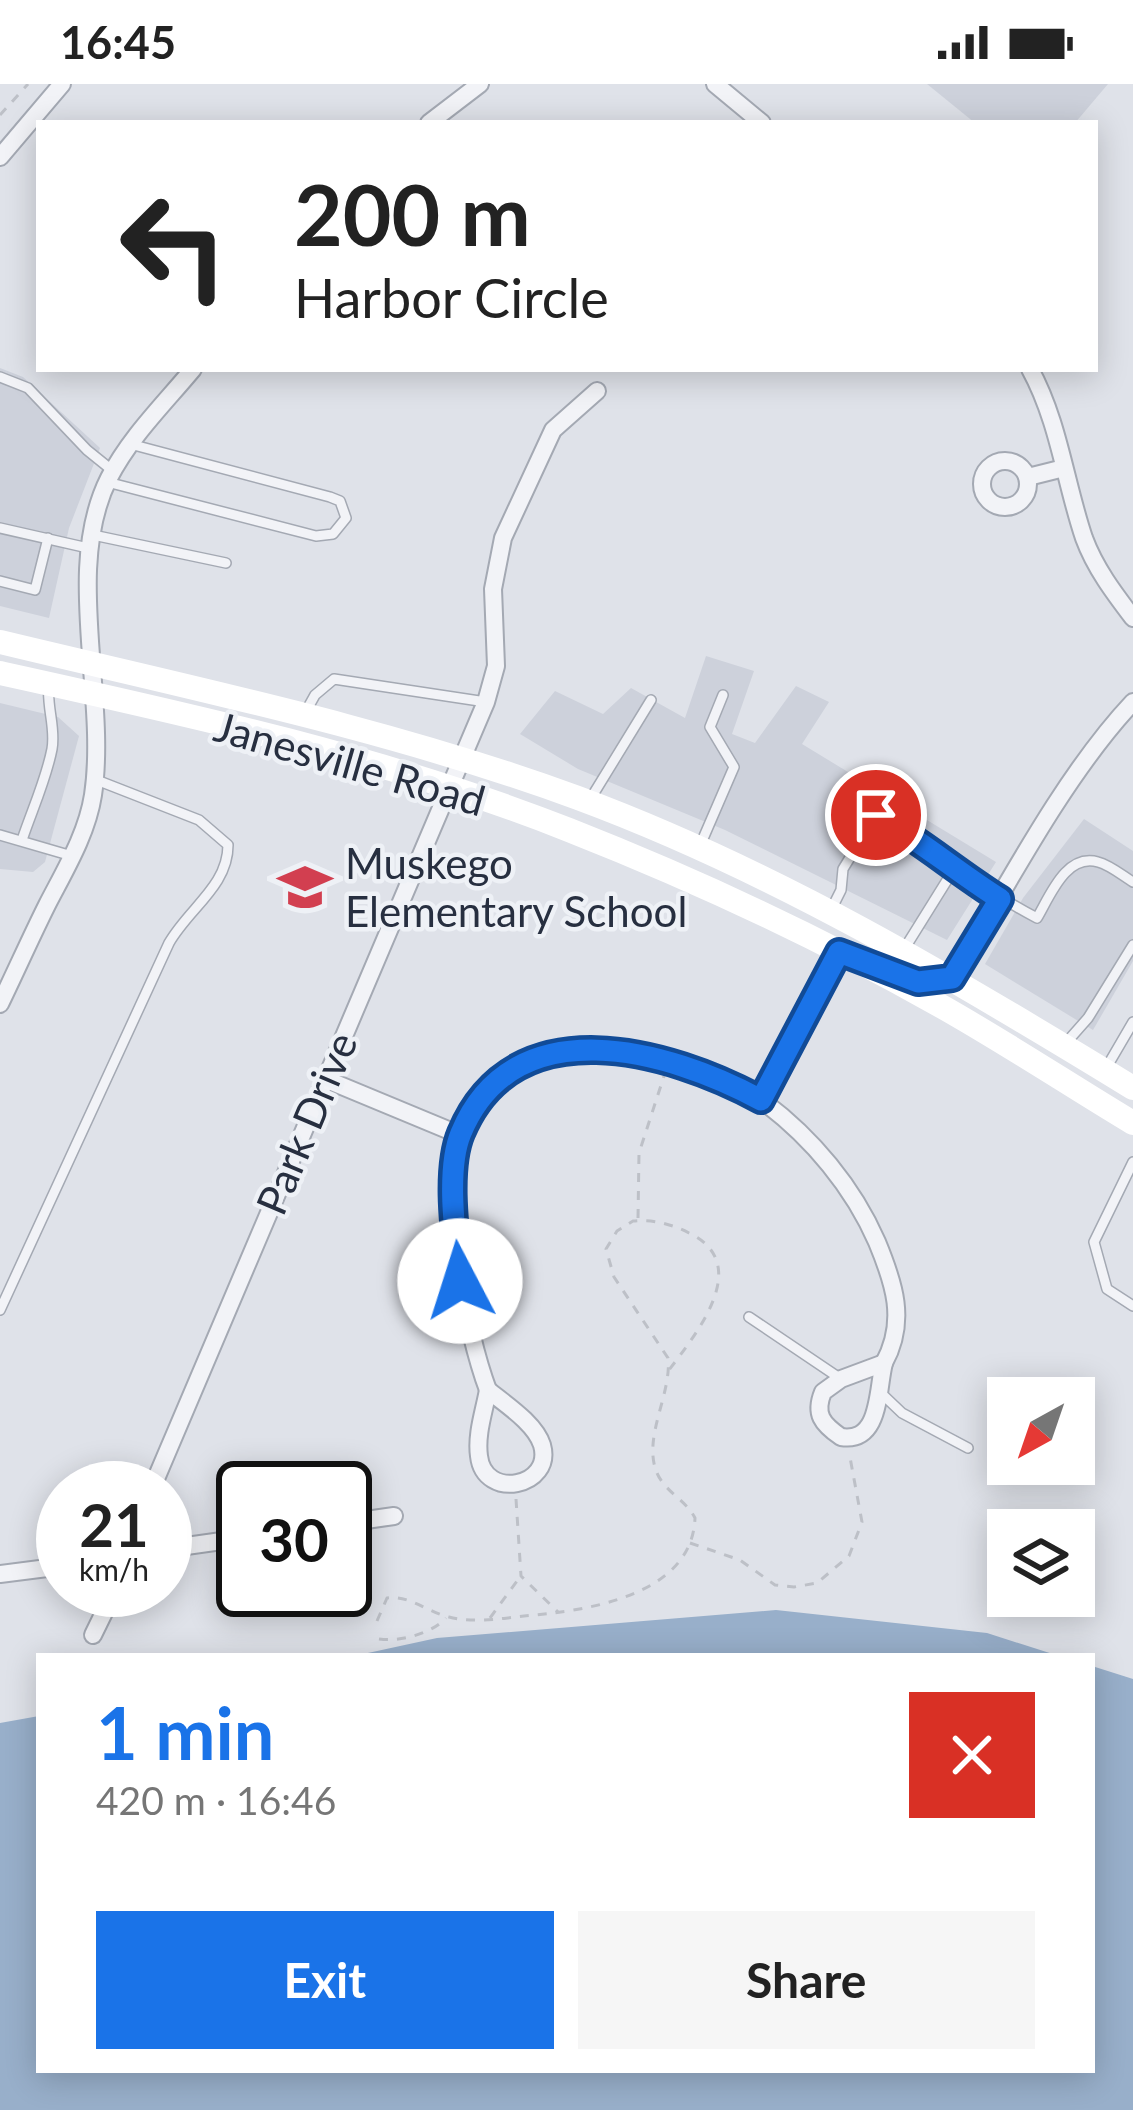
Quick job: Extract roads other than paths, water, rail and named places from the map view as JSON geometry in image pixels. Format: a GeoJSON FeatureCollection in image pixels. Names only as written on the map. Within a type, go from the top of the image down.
{"type":"FeatureCollection","features":[{"type":"Feature","properties":{"kind":"main road","name":"Janesville Road"},"geometry":{"type":"LineString","coordinates":[[0,642],[304,714],[462,759],[588,802],[699,848],[820,907],[952,978],[1133,1088]]}},
{"type":"Feature","properties":{"kind":"main road","name":"Janesville Road"},"geometry":{"type":"LineString","coordinates":[[0,673],[449,789],[605,845],[846,956],[979,1029],[1133,1123]]}},
{"type":"Feature","properties":{"kind":"main road"},"geometry":{"type":"LineString","coordinates":[[820,907],[846,956],[918,982],[952,978],[960,1006],[979,1029]]}},
{"type":"Feature","properties":{"kind":"main road"},"geometry":{"type":"LineString","coordinates":[[846,956],[847,944],[909,955]]}},
{"type":"Feature","properties":{"kind":"street"},"geometry":{"type":"LineString","coordinates":[[0,157],[62,84]]}},
{"type":"Feature","properties":{"kind":"street"},"geometry":{"type":"LineString","coordinates":[[433,120],[480,84]]}},
{"type":"Feature","properties":{"kind":"street"},"geometry":{"type":"LineString","coordinates":[[715,84],[758,120]]}},
{"type":"Feature","properties":{"kind":"street"},"geometry":{"type":"LineString","coordinates":[[0,1004],[82,835],[94,779],[92,541],[110,476],[130,444],[190,372]]}},
{"type":"Feature","properties":{"kind":"street"},"geometry":{"type":"LineString","coordinates":[[1031,372],[1050,411],[1091,556],[1133,618]]}},
{"type":"Feature","properties":{"kind":"street","name":"Park Drive"},"geometry":{"type":"LineString","coordinates":[[163,1461],[485,702],[496,666],[494,589],[503,538],[553,430],[597,391]]}},
{"type":"Feature","properties":{"kind":"street"},"geometry":{"type":"LineString","coordinates":[[1028,477],[1064,468]]}},
{"type":"Feature","properties":{"kind":"street"},"geometry":{"type":"LineString","coordinates":[[952,978],[1096,747],[1133,702]]}},
{"type":"Feature","properties":{"kind":"street"},"geometry":{"type":"LineString","coordinates":[[761,1100],[846,956]]}},
{"type":"Feature","properties":{"kind":"street"},"geometry":{"type":"LineString","coordinates":[[488,1390],[478,1436],[479,1461],[495,1480],[514,1484],[537,1471],[543,1450],[531,1428],[488,1390],[478,1363],[460,1281],[455,1230],[455,1161],[460,1135],[496,1084],[538,1058],[590,1050],[669,1060],[722,1079],[761,1100],[821,1154],[869,1224],[896,1298],[896,1337],[884,1363],[876,1413],[868,1429],[845,1438],[827,1428],[818,1412],[823,1392],[841,1379],[884,1363]]}},
{"type":"Feature","properties":{"kind":"street"},"geometry":{"type":"LineString","coordinates":[[325,1078],[460,1135]]}},
{"type":"Feature","properties":{"kind":"street"},"geometry":{"type":"LineString","coordinates":[[372,1519],[394,1516]]}},
{"type":"Feature","properties":{"kind":"street"},"geometry":{"type":"LineString","coordinates":[[0,1574],[36,1570]]}},
{"type":"Feature","properties":{"kind":"street"},"geometry":{"type":"LineString","coordinates":[[93,1635],[102,1617]]}},
{"type":"Feature","properties":{"kind":"lane"},"geometry":{"type":"LineString","coordinates":[[0,377],[28,388],[110,476],[316,536],[333,534],[346,518],[340,501],[330,497],[130,444]]}},
{"type":"Feature","properties":{"kind":"lane"},"geometry":{"type":"LineString","coordinates":[[0,528],[226,563]]}},
{"type":"Feature","properties":{"kind":"lane"},"geometry":{"type":"LineString","coordinates":[[0,581],[35,590],[48,538]]}},
{"type":"Feature","properties":{"kind":"lane"},"geometry":{"type":"LineString","coordinates":[[304,714],[315,695],[334,679],[485,702]]}},
{"type":"Feature","properties":{"kind":"lane"},"geometry":{"type":"LineString","coordinates":[[22,840],[53,746],[46,707],[49,683]]}},
{"type":"Feature","properties":{"kind":"lane"},"geometry":{"type":"LineString","coordinates":[[699,848],[734,767],[710,727],[723,695]]}},
{"type":"Feature","properties":{"kind":"lane"},"geometry":{"type":"LineString","coordinates":[[588,802],[651,700]]}},
{"type":"Feature","properties":{"kind":"lane"},"geometry":{"type":"LineString","coordinates":[[0,1310],[169,943],[185,915],[220,878],[228,860],[228,844],[199,820],[94,779]]}},
{"type":"Feature","properties":{"kind":"lane"},"geometry":{"type":"LineString","coordinates":[[820,907],[841,890],[843,869],[876,815],[925,843],[953,869],[1037,918],[1064,874],[1079,862],[1098,862],[1133,882]]}},
{"type":"Feature","properties":{"kind":"lane"},"geometry":{"type":"LineString","coordinates":[[0,835],[72,856]]}},
{"type":"Feature","properties":{"kind":"lane"},"geometry":{"type":"LineString","coordinates":[[909,955],[953,869]]}},
{"type":"Feature","properties":{"kind":"lane"},"geometry":{"type":"LineString","coordinates":[[1064,1046],[1088,1018],[1133,945]]}},
{"type":"Feature","properties":{"kind":"lane"},"geometry":{"type":"LineString","coordinates":[[1105,1070],[1133,1022]]}},
{"type":"Feature","properties":{"kind":"lane"},"geometry":{"type":"LineString","coordinates":[[1133,1162],[1094,1242],[1107,1288],[1133,1306]]}},
{"type":"Feature","properties":{"kind":"lane"},"geometry":{"type":"LineString","coordinates":[[749,1317],[841,1379]]}},
{"type":"Feature","properties":{"kind":"lane"},"geometry":{"type":"LineString","coordinates":[[877,1390],[902,1413],[968,1448]]}},
{"type":"Feature","properties":{"kind":"water"},"geometry":{"type":"Polygon","coordinates":[[[776,1610],[987,1633],[1050,1653],[368,1653],[437,1638],[776,1610]]]}},
{"type":"Feature","properties":{"kind":"water"},"geometry":{"type":"Polygon","coordinates":[[[1095,1667],[1133,1679],[1133,2110],[0,2110],[0,1723],[36,1717],[36,2073],[1095,2073],[1095,1667]]]}},
{"type":"Feature","properties":{"kind":"place","name":"Muskego Elementary School"},"geometry":{"type":"Point","coordinates":[305,887]}}]}
